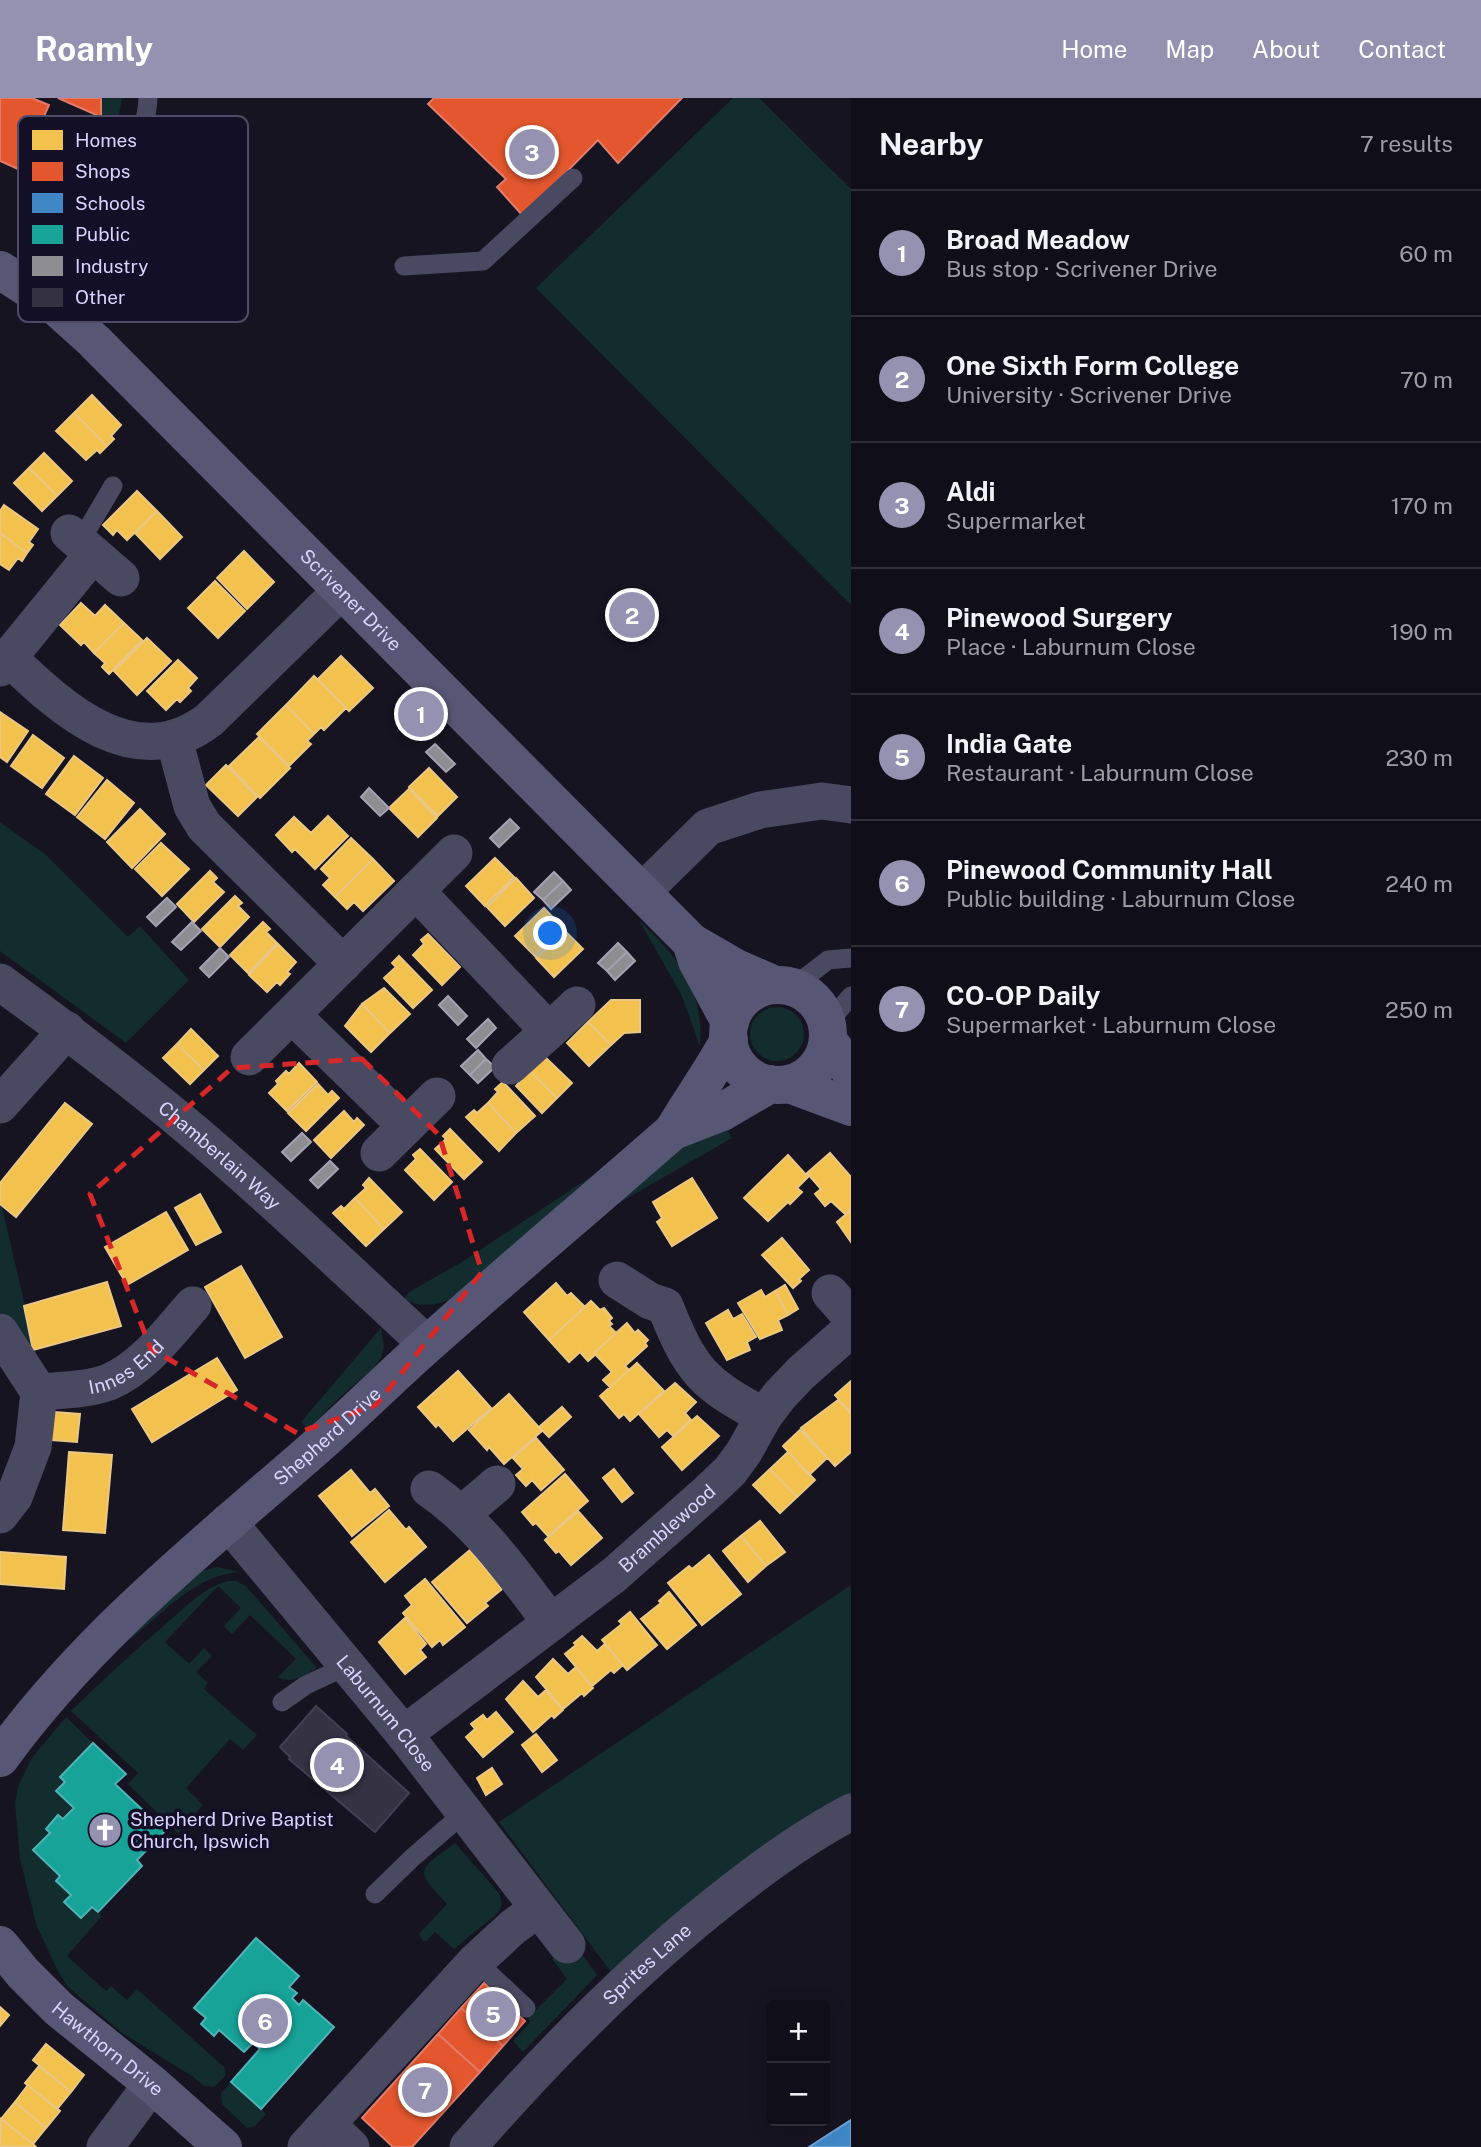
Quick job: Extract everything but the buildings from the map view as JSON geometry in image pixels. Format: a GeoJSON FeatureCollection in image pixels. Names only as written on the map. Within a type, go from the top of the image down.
{"type":"FeatureCollection","features":[{"type":"Feature","properties":{"kind":"street","name":"Scrivener Drive"},"geometry":{"type":"LineString","coordinates":[[0,270],[18,282]]}},
{"type":"Feature","properties":{"kind":"street","name":"Scrivener Drive"},"geometry":{"type":"LineString","coordinates":[[73,322],[691,942],[736,968],[784,986]]}},
{"type":"Feature","properties":{"kind":"street"},"geometry":{"type":"LineString","coordinates":[[121,578],[80,543],[4,663],[110,734],[153,743],[187,734],[209,720],[342,590]]}},
{"type":"Feature","properties":{"kind":"street"},"geometry":{"type":"LineString","coordinates":[[174,739],[192,806],[204,826],[343,964]]}},
{"type":"Feature","properties":{"kind":"street"},"geometry":{"type":"LineString","coordinates":[[642,892],[708,827],[760,810],[822,801],[851,805]]}},
{"type":"Feature","properties":{"kind":"street"},"geometry":{"type":"LineString","coordinates":[[249,1058],[454,853]]}},
{"type":"Feature","properties":{"kind":"street"},"geometry":{"type":"LineString","coordinates":[[416,891],[549,1031]]}},
{"type":"Feature","properties":{"kind":"street","name":"Scrivener Drive"},"geometry":{"type":"LineString","coordinates":[[691,942],[729,1031]]}},
{"type":"Feature","properties":{"kind":"street","name":"Chamberlain Way"},"geometry":{"type":"LineString","coordinates":[[0,982],[67,1030],[194,1133],[427,1344]]}},
{"type":"Feature","properties":{"kind":"street"},"geometry":{"type":"LineString","coordinates":[[851,1072],[836,1020],[822,1010],[812,997],[784,986],[753,991],[741,1001],[732,1014],[729,1031],[734,1060],[745,1072],[758,1081],[779,1084],[851,1107]]}},
{"type":"Feature","properties":{"kind":"street"},"geometry":{"type":"LineString","coordinates":[[510,1066],[578,1005]]}},
{"type":"Feature","properties":{"kind":"street"},"geometry":{"type":"LineString","coordinates":[[292,1015],[406,1126]]}},
{"type":"Feature","properties":{"kind":"street"},"geometry":{"type":"LineString","coordinates":[[779,1084],[804,1078],[816,1069],[824,1055],[836,1020]]}},
{"type":"Feature","properties":{"kind":"street"},"geometry":{"type":"LineString","coordinates":[[0,1105],[67,1030]]}},
{"type":"Feature","properties":{"kind":"street","name":"Shepherd Drive"},"geometry":{"type":"LineString","coordinates":[[0,1758],[21,1728],[100,1639],[161,1581],[311,1452],[427,1344],[673,1131],[692,1098],[711,1074],[729,1031]]}},
{"type":"Feature","properties":{"kind":"street","name":"Shepherd Drive"},"geometry":{"type":"LineString","coordinates":[[673,1131],[722,1112],[779,1084]]}},
{"type":"Feature","properties":{"kind":"street"},"geometry":{"type":"LineString","coordinates":[[379,1153],[437,1096]]}},
{"type":"Feature","properties":{"kind":"street"},"geometry":{"type":"LineString","coordinates":[[617,1280],[650,1301],[674,1295],[684,1351],[696,1368],[711,1385],[764,1416]]}},
{"type":"Feature","properties":{"kind":"street","name":"Innes End"},"geometry":{"type":"LineString","coordinates":[[39,1392],[76,1389],[109,1382],[145,1359],[193,1305]]}},
{"type":"Feature","properties":{"kind":"street","name":"Bramblewood"},"geometry":{"type":"LineString","coordinates":[[404,1734],[614,1576],[730,1471],[764,1416],[801,1373],[851,1329]]}},
{"type":"Feature","properties":{"kind":"street"},"geometry":{"type":"LineString","coordinates":[[0,1332],[39,1392],[33,1447],[14,1497],[0,1515]]}},
{"type":"Feature","properties":{"kind":"street"},"geometry":{"type":"LineString","coordinates":[[462,1514],[497,1485]]}},
{"type":"Feature","properties":{"kind":"street"},"geometry":{"type":"LineString","coordinates":[[429,1489],[462,1514],[551,1623]]}},
{"type":"Feature","properties":{"kind":"street","name":"Laburnum Close"},"geometry":{"type":"LineString","coordinates":[[228,1522],[404,1734],[567,1945]]}},
{"type":"Feature","properties":{"kind":"street","name":"Sprites Lane"},"geometry":{"type":"LineString","coordinates":[[468,2147],[570,2036],[683,1931],[771,1861],[817,1830],[851,1812]]}},
{"type":"Feature","properties":{"kind":"street"},"geometry":{"type":"LineString","coordinates":[[328,2139],[476,1961],[513,1927],[538,1909]]}},
{"type":"Feature","properties":{"kind":"street","name":"Hawthorn Drive"},"geometry":{"type":"LineString","coordinates":[[0,1945],[59,2009],[152,2084],[223,2147]]}},
{"type":"Feature","properties":{"kind":"street"},"geometry":{"type":"LineString","coordinates":[[105,2147],[152,2084]]}},
{"type":"Feature","properties":{"kind":"lane"},"geometry":{"type":"LineString","coordinates":[[145,116],[148,98]]}},
{"type":"Feature","properties":{"kind":"lane"},"geometry":{"type":"LineString","coordinates":[[404,266],[483,261],[573,178]]}},
{"type":"Feature","properties":{"kind":"lane"},"geometry":{"type":"LineString","coordinates":[[80,543],[113,486]]}},
{"type":"Feature","properties":{"kind":"lane"},"geometry":{"type":"LineString","coordinates":[[784,986],[828,960],[851,958]]}},
{"type":"Feature","properties":{"kind":"lane"},"geometry":{"type":"LineString","coordinates":[[282,1702],[306,1685],[347,1666]]}},
{"type":"Feature","properties":{"kind":"lane"},"geometry":{"type":"LineString","coordinates":[[375,1894],[464,1813]]}},
{"type":"Feature","properties":{"kind":"lane"},"geometry":{"type":"LineString","coordinates":[[476,1961],[526,2008]]}},
{"type":"Feature","properties":{"kind":"highlighted area"},"geometry":{"type":"Polygon","coordinates":[[[362,1059],[439,1135],[482,1272],[376,1405],[297,1433],[151,1349],[90,1194],[232,1068],[362,1059]]]}},
{"type":"Feature","properties":{"kind":"green space"},"geometry":{"type":"Polygon","coordinates":[[[101,98],[122,98],[119,116],[101,116],[101,98]]]}},
{"type":"Feature","properties":{"kind":"green space"},"geometry":{"type":"Polygon","coordinates":[[[733,98],[759,98],[851,189],[851,605],[536,288],[733,98]]]}},
{"type":"Feature","properties":{"kind":"green space"},"geometry":{"type":"Polygon","coordinates":[[[0,822],[46,855],[128,937],[140,926],[189,980],[126,1043],[0,951],[0,822]]]}},
{"type":"Feature","properties":{"kind":"green space"},"geometry":{"type":"Polygon","coordinates":[[[639,920],[666,948],[686,976],[698,1007],[700,1046],[681,994],[639,920]]]}},
{"type":"Feature","properties":{"kind":"green space"},"geometry":{"type":"Polygon","coordinates":[[[777,1007],[796,1015],[804,1034],[796,1053],[777,1061],[758,1053],[750,1034],[758,1015],[777,1007]]]}},
{"type":"Feature","properties":{"kind":"green space"},"geometry":{"type":"Polygon","coordinates":[[[724,1125],[732,1138],[619,1203],[617,1200],[698,1135],[724,1125]]]}},
{"type":"Feature","properties":{"kind":"green space"},"geometry":{"type":"Polygon","coordinates":[[[593,1175],[451,1300],[428,1305],[404,1299],[409,1292],[462,1262],[593,1175]]]}},
{"type":"Feature","properties":{"kind":"green space"},"geometry":{"type":"Polygon","coordinates":[[[0,1198],[37,1358],[0,1312],[0,1198]]]}},
{"type":"Feature","properties":{"kind":"green space"},"geometry":{"type":"Polygon","coordinates":[[[381,1328],[384,1347],[374,1368],[308,1429],[301,1422],[381,1328]]]}},
{"type":"Feature","properties":{"kind":"green space"},"geometry":{"type":"Polygon","coordinates":[[[217,1567],[239,1572],[208,1580],[194,1588],[131,1639],[129,1635],[201,1571],[217,1567]]]}},
{"type":"Feature","properties":{"kind":"green space"},"geometry":{"type":"Polygon","coordinates":[[[228,1581],[236,1581],[246,1586],[317,1668],[293,1680],[278,1677],[296,1659],[250,1615],[232,1634],[224,1626],[241,1608],[218,1586],[165,1642],[189,1664],[204,1648],[212,1656],[196,1672],[208,1683],[204,1689],[257,1735],[243,1750],[230,1739],[186,1788],[203,1805],[178,1833],[128,1784],[138,1773],[71,1711],[189,1603],[211,1588],[228,1581]]]}},
{"type":"Feature","properties":{"kind":"green space"},"geometry":{"type":"Polygon","coordinates":[[[851,1585],[851,1794],[611,1972],[499,1822],[851,1585]]]}},
{"type":"Feature","properties":{"kind":"green space"},"geometry":{"type":"Polygon","coordinates":[[[66,1717],[93,1743],[60,1777],[65,1782],[57,1791],[74,1808],[63,1819],[58,1816],[46,1828],[50,1833],[34,1850],[60,1876],[56,1881],[71,1895],[64,1902],[81,1918],[92,1907],[102,1916],[67,1956],[106,1991],[111,1986],[127,2000],[137,1989],[224,2067],[226,2075],[214,2087],[204,2086],[122,2033],[68,1987],[37,1927],[20,1859],[15,1803],[18,1787],[31,1759],[66,1717]]]}},
{"type":"Feature","properties":{"kind":"green space"},"geometry":{"type":"Polygon","coordinates":[[[455,1843],[499,1893],[502,1903],[498,1913],[454,1949],[435,1932],[426,1941],[423,1941],[419,1934],[447,1904],[429,1884],[424,1871],[433,1859],[455,1843]]]}},
{"type":"Feature","properties":{"kind":"green space"},"geometry":{"type":"Polygon","coordinates":[[[574,1943],[597,1975],[523,2052],[513,2041],[530,2022],[528,2018],[567,1979],[552,1959],[574,1943]]]}},
{"type":"Feature","properties":{"kind":"green space"},"geometry":{"type":"Polygon","coordinates":[[[231,2082],[266,2114],[255,2126],[247,2128],[222,2104],[221,2093],[231,2082]]]}},
{"type":"Feature","properties":{"kind":"place","name":"Aldi"},"geometry":{"type":"Point","coordinates":[532,152]}},
{"type":"Feature","properties":{"kind":"place","name":"One Sixth Form College"},"geometry":{"type":"Point","coordinates":[632,615]}},
{"type":"Feature","properties":{"kind":"place","name":"Broad Meadow"},"geometry":{"type":"Point","coordinates":[421,714]}},
{"type":"Feature","properties":{"kind":"place","name":"Pinewood Surgery"},"geometry":{"type":"Point","coordinates":[337,1765]}},
{"type":"Feature","properties":{"kind":"place","name":"Shepherd Drive Baptist Church, Ipswich"},"geometry":{"type":"Point","coordinates":[105,1830]}},
{"type":"Feature","properties":{"kind":"place","name":"India Gate"},"geometry":{"type":"Point","coordinates":[493,2014]}},
{"type":"Feature","properties":{"kind":"place","name":"Pinewood Community Hall"},"geometry":{"type":"Point","coordinates":[265,2021]}},
{"type":"Feature","properties":{"kind":"place","name":"CO-OP Daily"},"geometry":{"type":"Point","coordinates":[425,2090]}}]}
